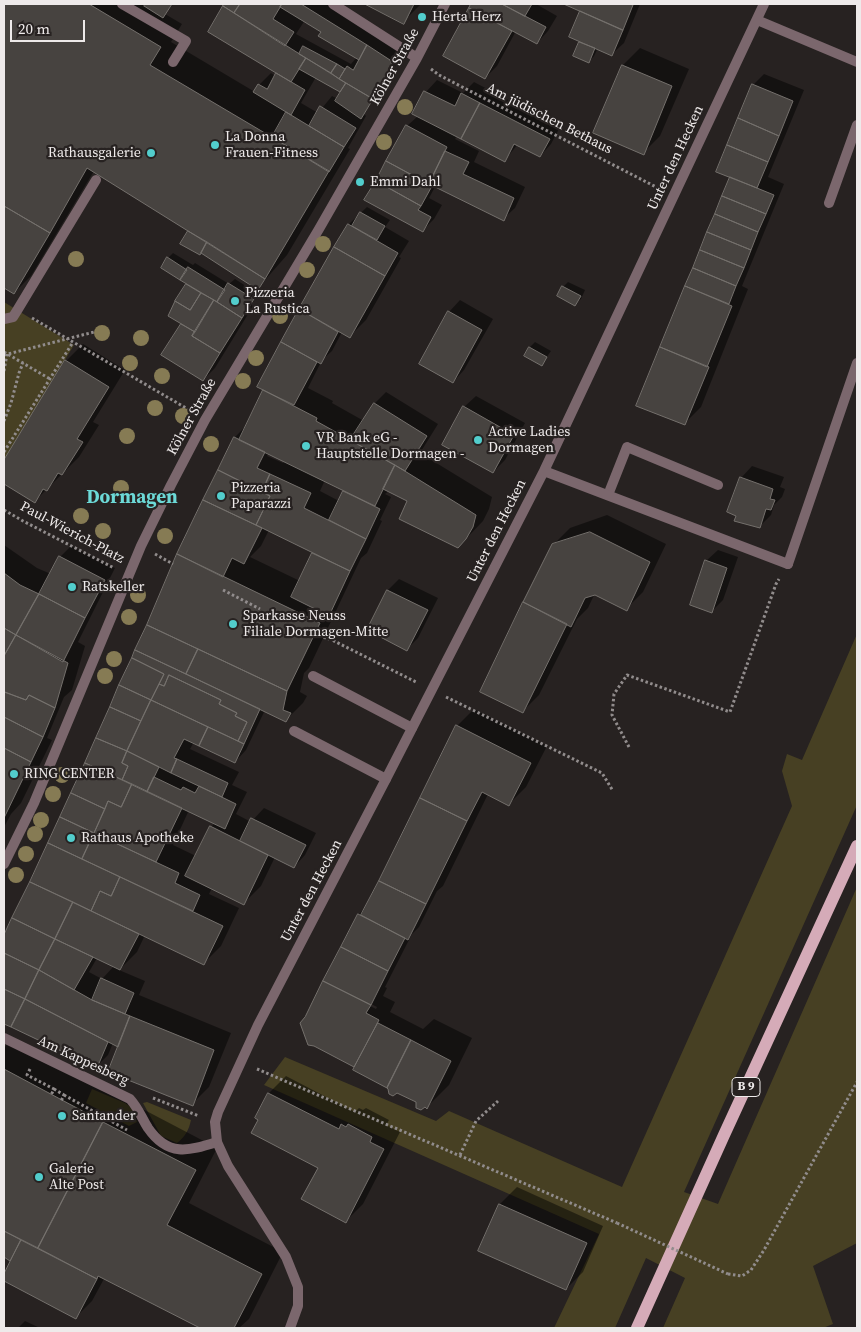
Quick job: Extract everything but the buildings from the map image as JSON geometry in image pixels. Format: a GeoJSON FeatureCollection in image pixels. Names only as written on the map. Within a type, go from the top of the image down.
{"type":"FeatureCollection","features":[{"type":"Feature","properties":{"kind":"main road","name":"B 9"},"geometry":{"type":"LineString","coordinates":[[637,1328],[857,846]]}},
{"type":"Feature","properties":{"kind":"street"},"geometry":{"type":"LineString","coordinates":[[122,4],[186,41],[173,62]]}},
{"type":"Feature","properties":{"kind":"street"},"geometry":{"type":"LineString","coordinates":[[333,4],[417,58]]}},
{"type":"Feature","properties":{"kind":"street","name":"Kölner Straße"},"geometry":{"type":"LineString","coordinates":[[4,864],[34,804],[158,511],[205,420],[319,229],[417,58],[445,4]]}},
{"type":"Feature","properties":{"kind":"street","name":"Unter den Hecken"},"geometry":{"type":"LineString","coordinates":[[290,1328],[298,1306],[298,1287],[286,1257],[228,1166],[217,1142],[216,1122],[218,1112],[258,1024],[544,471],[764,4]]}},
{"type":"Feature","properties":{"kind":"street"},"geometry":{"type":"LineString","coordinates":[[757,20],[857,62]]}},
{"type":"Feature","properties":{"kind":"street"},"geometry":{"type":"LineString","coordinates":[[829,203],[857,125]]}},
{"type":"Feature","properties":{"kind":"street"},"geometry":{"type":"LineString","coordinates":[[4,319],[13,317],[18,310],[96,180]]}},
{"type":"Feature","properties":{"kind":"street"},"geometry":{"type":"LineString","coordinates":[[788,564],[857,363]]}},
{"type":"Feature","properties":{"kind":"street"},"geometry":{"type":"LineString","coordinates":[[608,495],[627,447],[718,485]]}},
{"type":"Feature","properties":{"kind":"street","name":"Unter den Hecken"},"geometry":{"type":"LineString","coordinates":[[544,471],[788,564]]}},
{"type":"Feature","properties":{"kind":"street"},"geometry":{"type":"LineString","coordinates":[[313,676],[412,728]]}},
{"type":"Feature","properties":{"kind":"street"},"geometry":{"type":"LineString","coordinates":[[294,731],[386,779]]}},
{"type":"Feature","properties":{"kind":"street","name":"Am Kappesberg"},"geometry":{"type":"LineString","coordinates":[[4,1038],[130,1099],[139,1109],[148,1127],[160,1142],[175,1150],[191,1150],[217,1142]]}},
{"type":"Feature","properties":{"kind":"path","name":"Am jüdischen Bethaus"},"geometry":{"type":"LineString","coordinates":[[417,58],[439,75],[674,195]]}},
{"type":"Feature","properties":{"kind":"path"},"geometry":{"type":"LineString","coordinates":[[18,310],[205,420]]}},
{"type":"Feature","properties":{"kind":"path"},"geometry":{"type":"LineString","coordinates":[[5,354],[94,332]]}},
{"type":"Feature","properties":{"kind":"path"},"geometry":{"type":"LineString","coordinates":[[4,452],[73,342]]}},
{"type":"Feature","properties":{"kind":"path"},"geometry":{"type":"LineString","coordinates":[[5,354],[50,379]]}},
{"type":"Feature","properties":{"kind":"path"},"geometry":{"type":"LineString","coordinates":[[4,371],[5,354]]}},
{"type":"Feature","properties":{"kind":"path"},"geometry":{"type":"LineString","coordinates":[[4,421],[22,363]]}},
{"type":"Feature","properties":{"kind":"path","name":"Paul-Wierich-Platz"},"geometry":{"type":"LineString","coordinates":[[4,510],[23,522],[129,576]]}},
{"type":"Feature","properties":{"kind":"path"},"geometry":{"type":"LineString","coordinates":[[629,747],[612,715],[614,694],[627,675],[730,712],[776,584],[788,564]]}},
{"type":"Feature","properties":{"kind":"path"},"geometry":{"type":"LineString","coordinates":[[223,590],[260,609]]}},
{"type":"Feature","properties":{"kind":"path"},"geometry":{"type":"LineString","coordinates":[[314,634],[332,640],[602,772],[613,791]]}},
{"type":"Feature","properties":{"kind":"path"},"geometry":{"type":"LineString","coordinates":[[241,1062],[617,1223],[728,1274],[742,1276],[751,1270],[764,1250],[857,1082]]}},
{"type":"Feature","properties":{"kind":"path"},"geometry":{"type":"LineString","coordinates":[[54,1089],[129,1131]]}},
{"type":"Feature","properties":{"kind":"path"},"geometry":{"type":"LineString","coordinates":[[61,1100],[64,1095]]}},
{"type":"Feature","properties":{"kind":"path"},"geometry":{"type":"LineString","coordinates":[[150,1097],[190,1112]]}},
{"type":"Feature","properties":{"kind":"path"},"geometry":{"type":"LineString","coordinates":[[460,1155],[476,1121],[498,1100]]}},
{"type":"Feature","properties":{"kind":"shaded area"},"geometry":{"type":"Polygon","coordinates":[[[4,302],[74,345],[4,460],[4,302]]]}},
{"type":"Feature","properties":{"kind":"shaded area"},"geometry":{"type":"Polygon","coordinates":[[[857,634],[857,805],[684,1192],[718,1204],[857,887],[857,1243],[813,1266],[833,1324],[823,1328],[663,1328],[685,1278],[646,1258],[615,1328],[554,1328],[599,1234],[264,1085],[285,1057],[436,1121],[449,1111],[622,1187],[792,806],[782,771],[787,754],[802,760],[857,634]]]}},
{"type":"Feature","properties":{"kind":"shaded area"},"geometry":{"type":"Polygon","coordinates":[[[92,1089],[125,1103],[132,1108],[137,1122],[129,1126],[86,1103],[92,1089]]]}},
{"type":"Feature","properties":{"kind":"shaded area"},"geometry":{"type":"Polygon","coordinates":[[[147,1102],[191,1120],[186,1133],[177,1143],[161,1136],[143,1103],[147,1102]]]}},
{"type":"Feature","properties":{"kind":"place","name":"Herta Herz"},"geometry":{"type":"Point","coordinates":[422,17]}},
{"type":"Feature","properties":{"kind":"place","name":"La Donna Frauen-Fitness"},"geometry":{"type":"Point","coordinates":[215,145]}},
{"type":"Feature","properties":{"kind":"place","name":"Rathausgalerie"},"geometry":{"type":"Point","coordinates":[151,153]}},
{"type":"Feature","properties":{"kind":"place","name":"Emmi Dahl"},"geometry":{"type":"Point","coordinates":[360,182]}},
{"type":"Feature","properties":{"kind":"place","name":"Pizzeria La Rustica"},"geometry":{"type":"Point","coordinates":[235,301]}},
{"type":"Feature","properties":{"kind":"place","name":"Active Ladies Dormagen"},"geometry":{"type":"Point","coordinates":[478,440]}},
{"type":"Feature","properties":{"kind":"place","name":"VR Bank eG - Hauptstelle Dormagen -"},"geometry":{"type":"Point","coordinates":[306,446]}},
{"type":"Feature","properties":{"kind":"place","name":"Pizzeria Paparazzi"},"geometry":{"type":"Point","coordinates":[221,496]}},
{"type":"Feature","properties":{"kind":"place","name":"Ratskeller"},"geometry":{"type":"Point","coordinates":[72,587]}},
{"type":"Feature","properties":{"kind":"place","name":"Sparkasse Neuss Filiale Dormagen-Mitte"},"geometry":{"type":"Point","coordinates":[233,624]}},
{"type":"Feature","properties":{"kind":"place","name":"RING CENTER"},"geometry":{"type":"Point","coordinates":[14,774]}},
{"type":"Feature","properties":{"kind":"place","name":"Rathaus Apotheke"},"geometry":{"type":"Point","coordinates":[71,838]}},
{"type":"Feature","properties":{"kind":"place","name":"Santander"},"geometry":{"type":"Point","coordinates":[62,1116]}},
{"type":"Feature","properties":{"kind":"place","name":"Galerie Alte Post"},"geometry":{"type":"Point","coordinates":[39,1177]}},
{"type":"Feature","properties":{"kind":"district","name":"Dormagen"},"geometry":{"type":"Point","coordinates":[132,498]}}]}
